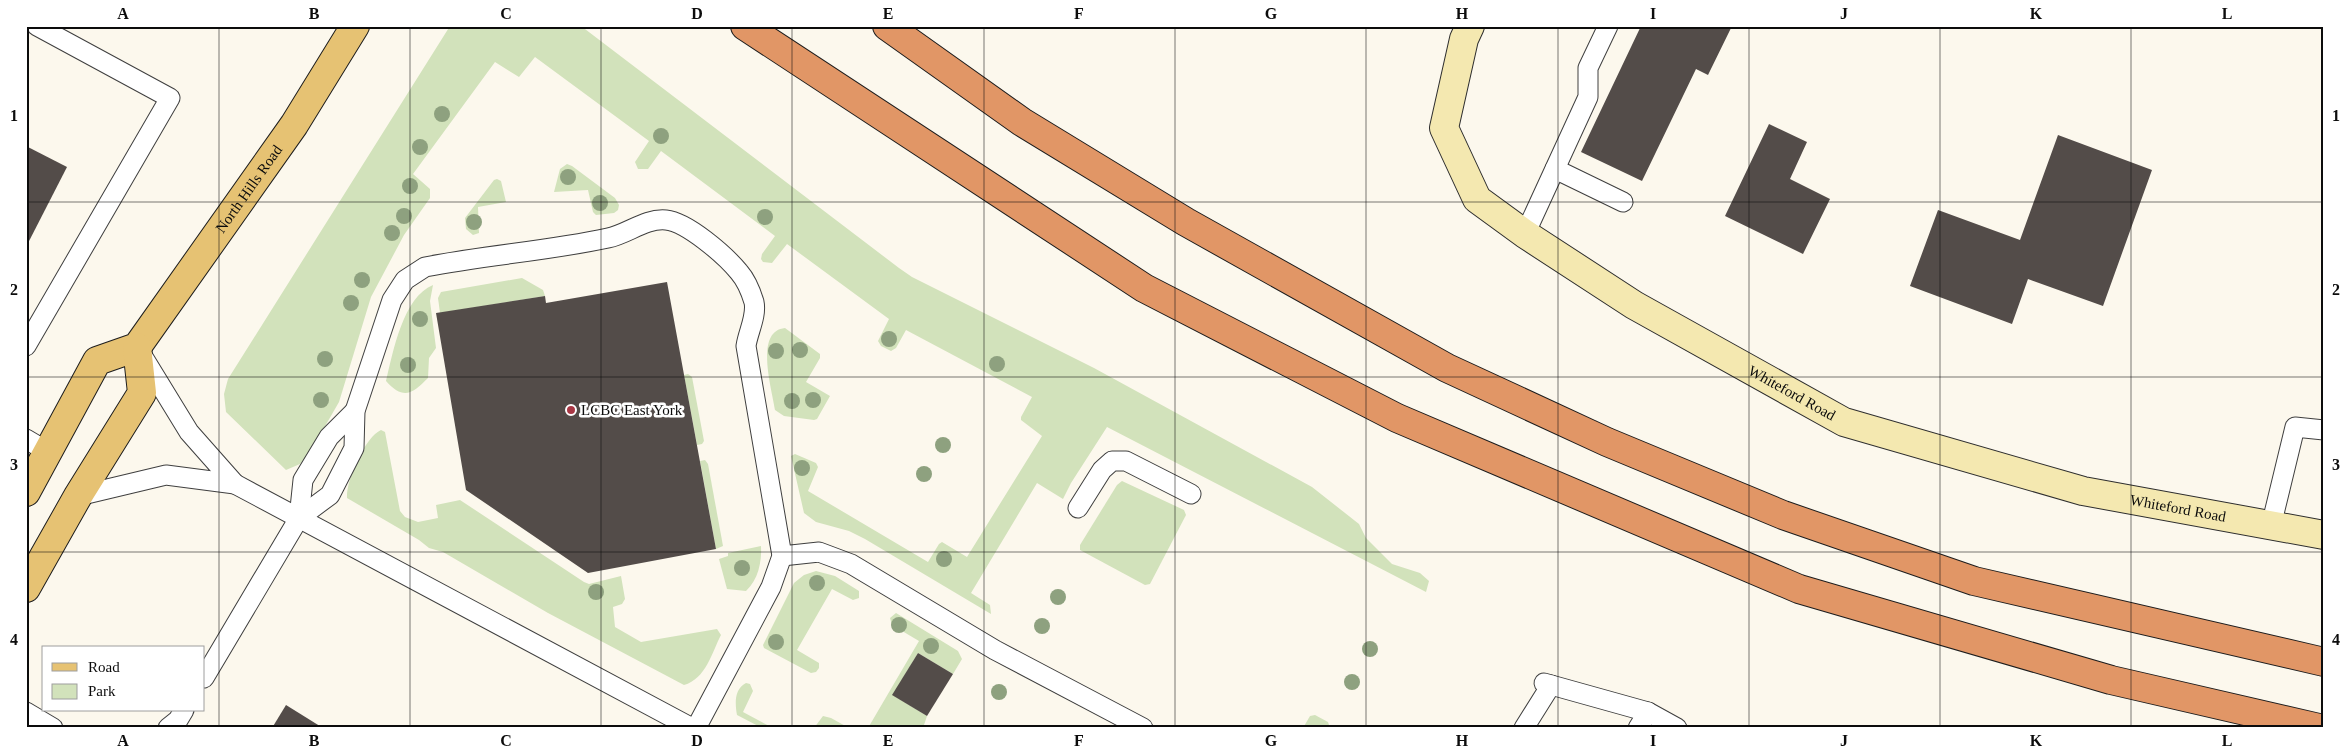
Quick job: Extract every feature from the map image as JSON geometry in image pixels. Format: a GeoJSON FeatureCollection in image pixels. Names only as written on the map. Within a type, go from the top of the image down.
{"type":"FeatureCollection","features":[{"type":"Feature","properties":{"kind":"highway"},"geometry":{"type":"LineString","coordinates":[[745,26],[1144,288],[1397,418],[1798,589],[2112,680],[2319,728]]}},
{"type":"Feature","properties":{"kind":"highway"},"geometry":{"type":"LineString","coordinates":[[887,26],[1022,122],[1186,222],[1447,368],[1607,442],[1783,515],[1974,581],[2324,662]]}},
{"type":"Feature","properties":{"kind":"main road","name":"North Hills Road"},"geometry":{"type":"LineString","coordinates":[[137,347],[294,125],[355,26]]}},
{"type":"Feature","properties":{"kind":"main road"},"geometry":{"type":"LineString","coordinates":[[26,492],[37,446],[98,361],[137,347],[142,393],[78,496],[26,588]]}},
{"type":"Feature","properties":{"kind":"street","name":"Whiteford Road"},"geometry":{"type":"LineString","coordinates":[[1470,26],[1464,39],[1444,128],[1477,199],[1525,234],[1634,305],[1844,422],[2083,491],[2324,535]]}},
{"type":"Feature","properties":{"kind":"lane"},"geometry":{"type":"LineString","coordinates":[[26,346],[170,98],[37,26]]}},
{"type":"Feature","properties":{"kind":"lane"},"geometry":{"type":"LineString","coordinates":[[1525,234],[1588,97],[1588,68],[1608,26]]}},
{"type":"Feature","properties":{"kind":"lane"},"geometry":{"type":"LineString","coordinates":[[1555,169],[1623,202]]}},
{"type":"Feature","properties":{"kind":"lane"},"geometry":{"type":"LineString","coordinates":[[205,676],[299,518],[330,495],[354,448],[355,411],[392,300],[405,280],[425,267],[610,238],[648,222],[666,220],[681,224],[723,255],[740,273],[754,304],[754,318],[748,332],[746,346],[782,556],[771,587],[696,728]]}},
{"type":"Feature","properties":{"kind":"lane"},"geometry":{"type":"LineString","coordinates":[[137,347],[189,432],[235,484],[692,728]]}},
{"type":"Feature","properties":{"kind":"lane"},"geometry":{"type":"LineString","coordinates":[[299,518],[303,480],[329,437],[355,411]]}},
{"type":"Feature","properties":{"kind":"lane"},"geometry":{"type":"LineString","coordinates":[[2271,526],[2296,427],[2324,430]]}},
{"type":"Feature","properties":{"kind":"lane"},"geometry":{"type":"LineString","coordinates":[[1078,508],[1102,470],[1112,461],[1126,461],[1191,494]]}},
{"type":"Feature","properties":{"kind":"lane"},"geometry":{"type":"LineString","coordinates":[[78,496],[166,475],[235,484]]}},
{"type":"Feature","properties":{"kind":"lane"},"geometry":{"type":"LineString","coordinates":[[782,556],[819,552],[851,564],[995,650],[1143,728]]}},
{"type":"Feature","properties":{"kind":"lane"},"geometry":{"type":"LineString","coordinates":[[1524,728],[1547,684],[1643,720],[1677,728]]}},
{"type":"Feature","properties":{"kind":"lane"},"geometry":{"type":"LineString","coordinates":[[26,712],[53,728]]}},
{"type":"Feature","properties":{"kind":"lane"},"geometry":{"type":"LineString","coordinates":[[168,728],[178,720],[183,712]]}},
{"type":"Feature","properties":{"kind":"green space"},"geometry":{"type":"Polygon","coordinates":[[[450,26],[581,26],[912,277],[1094,368],[1312,487],[1359,524],[1366,538],[1392,564],[1420,573],[1429,581],[1426,592],[1107,427],[1071,483],[1063,499],[1037,483],[971,593],[990,605],[991,614],[865,539],[849,531],[816,522],[804,513],[791,456],[795,454],[816,463],[818,467],[808,491],[928,562],[942,542],[967,557],[1042,436],[1021,420],[1032,397],[906,330],[896,348],[891,351],[881,346],[878,341],[889,319],[787,244],[772,263],[763,262],[761,259],[762,254],[775,236],[661,151],[648,169],[638,169],[635,162],[649,141],[535,57],[519,77],[495,62],[413,174],[430,189],[430,198],[404,235],[371,297],[339,402],[309,454],[300,464],[286,470],[226,412],[224,394],[228,379],[450,26]]]}},
{"type":"Feature","properties":{"kind":"green space"},"geometry":{"type":"Polygon","coordinates":[[[567,164],[615,198],[619,205],[618,210],[614,213],[596,215],[593,212],[588,190],[554,192],[560,169],[567,164]]]}},
{"type":"Feature","properties":{"kind":"green space"},"geometry":{"type":"Polygon","coordinates":[[[494,180],[501,181],[506,202],[478,207],[479,233],[473,235],[466,229],[465,218],[494,180]]]}},
{"type":"Feature","properties":{"kind":"green space"},"geometry":{"type":"Polygon","coordinates":[[[522,278],[543,290],[545,296],[440,313],[438,298],[441,292],[522,278]]]}},
{"type":"Feature","properties":{"kind":"green space"},"geometry":{"type":"Polygon","coordinates":[[[433,285],[430,301],[436,348],[429,358],[428,378],[413,391],[403,393],[386,381],[396,341],[414,301],[423,291],[433,285]]]}},
{"type":"Feature","properties":{"kind":"green space"},"geometry":{"type":"Polygon","coordinates":[[[785,328],[820,354],[820,358],[806,382],[830,396],[817,419],[814,420],[784,416],[775,410],[767,362],[767,350],[770,339],[776,332],[785,328]]]}},
{"type":"Feature","properties":{"kind":"green space"},"geometry":{"type":"Polygon","coordinates":[[[688,374],[692,377],[704,441],[702,444],[697,445],[684,375],[688,374]]]}},
{"type":"Feature","properties":{"kind":"green space"},"geometry":{"type":"Polygon","coordinates":[[[381,430],[385,432],[400,511],[405,517],[418,522],[438,518],[436,505],[460,500],[584,582],[589,584],[621,576],[625,599],[622,604],[613,607],[615,627],[641,642],[717,629],[721,635],[703,671],[692,682],[684,685],[548,613],[443,552],[429,548],[419,540],[347,498],[353,470],[363,450],[375,434],[381,430]]]}},
{"type":"Feature","properties":{"kind":"green space"},"geometry":{"type":"Polygon","coordinates":[[[705,460],[708,464],[723,546],[716,549],[700,461],[705,460]]]}},
{"type":"Feature","properties":{"kind":"green space"},"geometry":{"type":"Polygon","coordinates":[[[1122,481],[1184,510],[1186,515],[1150,584],[1145,585],[1080,550],[1080,545],[1117,485],[1122,481]]]}},
{"type":"Feature","properties":{"kind":"green space"},"geometry":{"type":"Polygon","coordinates":[[[761,546],[761,558],[754,582],[746,591],[727,589],[719,559],[728,556],[728,553],[761,546]]]}},
{"type":"Feature","properties":{"kind":"green space"},"geometry":{"type":"Polygon","coordinates":[[[816,571],[835,576],[859,591],[859,598],[853,600],[832,589],[797,650],[819,663],[819,668],[816,672],[811,673],[764,648],[763,645],[794,583],[804,575],[816,571]]]}},
{"type":"Feature","properties":{"kind":"green space"},"geometry":{"type":"Polygon","coordinates":[[[896,613],[958,651],[962,659],[953,674],[918,653],[893,695],[927,716],[923,728],[868,728],[919,641],[892,625],[890,618],[896,613]]]}},
{"type":"Feature","properties":{"kind":"green space"},"geometry":{"type":"Polygon","coordinates":[[[746,683],[750,684],[753,691],[743,712],[773,728],[762,728],[737,715],[737,693],[746,683]]]}},
{"type":"Feature","properties":{"kind":"green space"},"geometry":{"type":"Polygon","coordinates":[[[1315,715],[1328,722],[1330,728],[1303,728],[1310,716],[1315,715]]]}},
{"type":"Feature","properties":{"kind":"green space"},"geometry":{"type":"Polygon","coordinates":[[[823,716],[831,718],[849,728],[814,728],[823,716]]]}},
{"type":"Feature","properties":{"kind":"building"},"geometry":{"type":"Polygon","coordinates":[[[1641,26],[1732,26],[1708,75],[1696,69],[1642,181],[1581,152],[1641,26]]]}},
{"type":"Feature","properties":{"kind":"building"},"geometry":{"type":"Polygon","coordinates":[[[1769,124],[1807,142],[1790,179],[1830,199],[1803,254],[1725,216],[1769,124]]]}},
{"type":"Feature","properties":{"kind":"building"},"geometry":{"type":"Polygon","coordinates":[[[2058,135],[2152,170],[2103,306],[2028,279],[2012,324],[1910,286],[1938,210],[2020,240],[2058,135]]]}},
{"type":"Feature","properties":{"kind":"building"},"geometry":{"type":"Polygon","coordinates":[[[26,146],[67,167],[26,247],[26,146]]]}},
{"type":"Feature","properties":{"kind":"building","name":"LCBC East York"},"geometry":{"type":"Polygon","coordinates":[[[667,282],[716,549],[588,573],[466,490],[436,313],[545,296],[546,303],[667,282]]]}},
{"type":"Feature","properties":{"kind":"building"},"geometry":{"type":"Polygon","coordinates":[[[918,653],[953,674],[927,716],[892,695],[918,653]]]}},
{"type":"Feature","properties":{"kind":"building"},"geometry":{"type":"Polygon","coordinates":[[[286,705],[323,728],[272,728],[286,705]]]}},
{"type":"Feature","properties":{"kind":"place","name":"LCBC East York"},"geometry":{"type":"Point","coordinates":[571,410]}}]}
